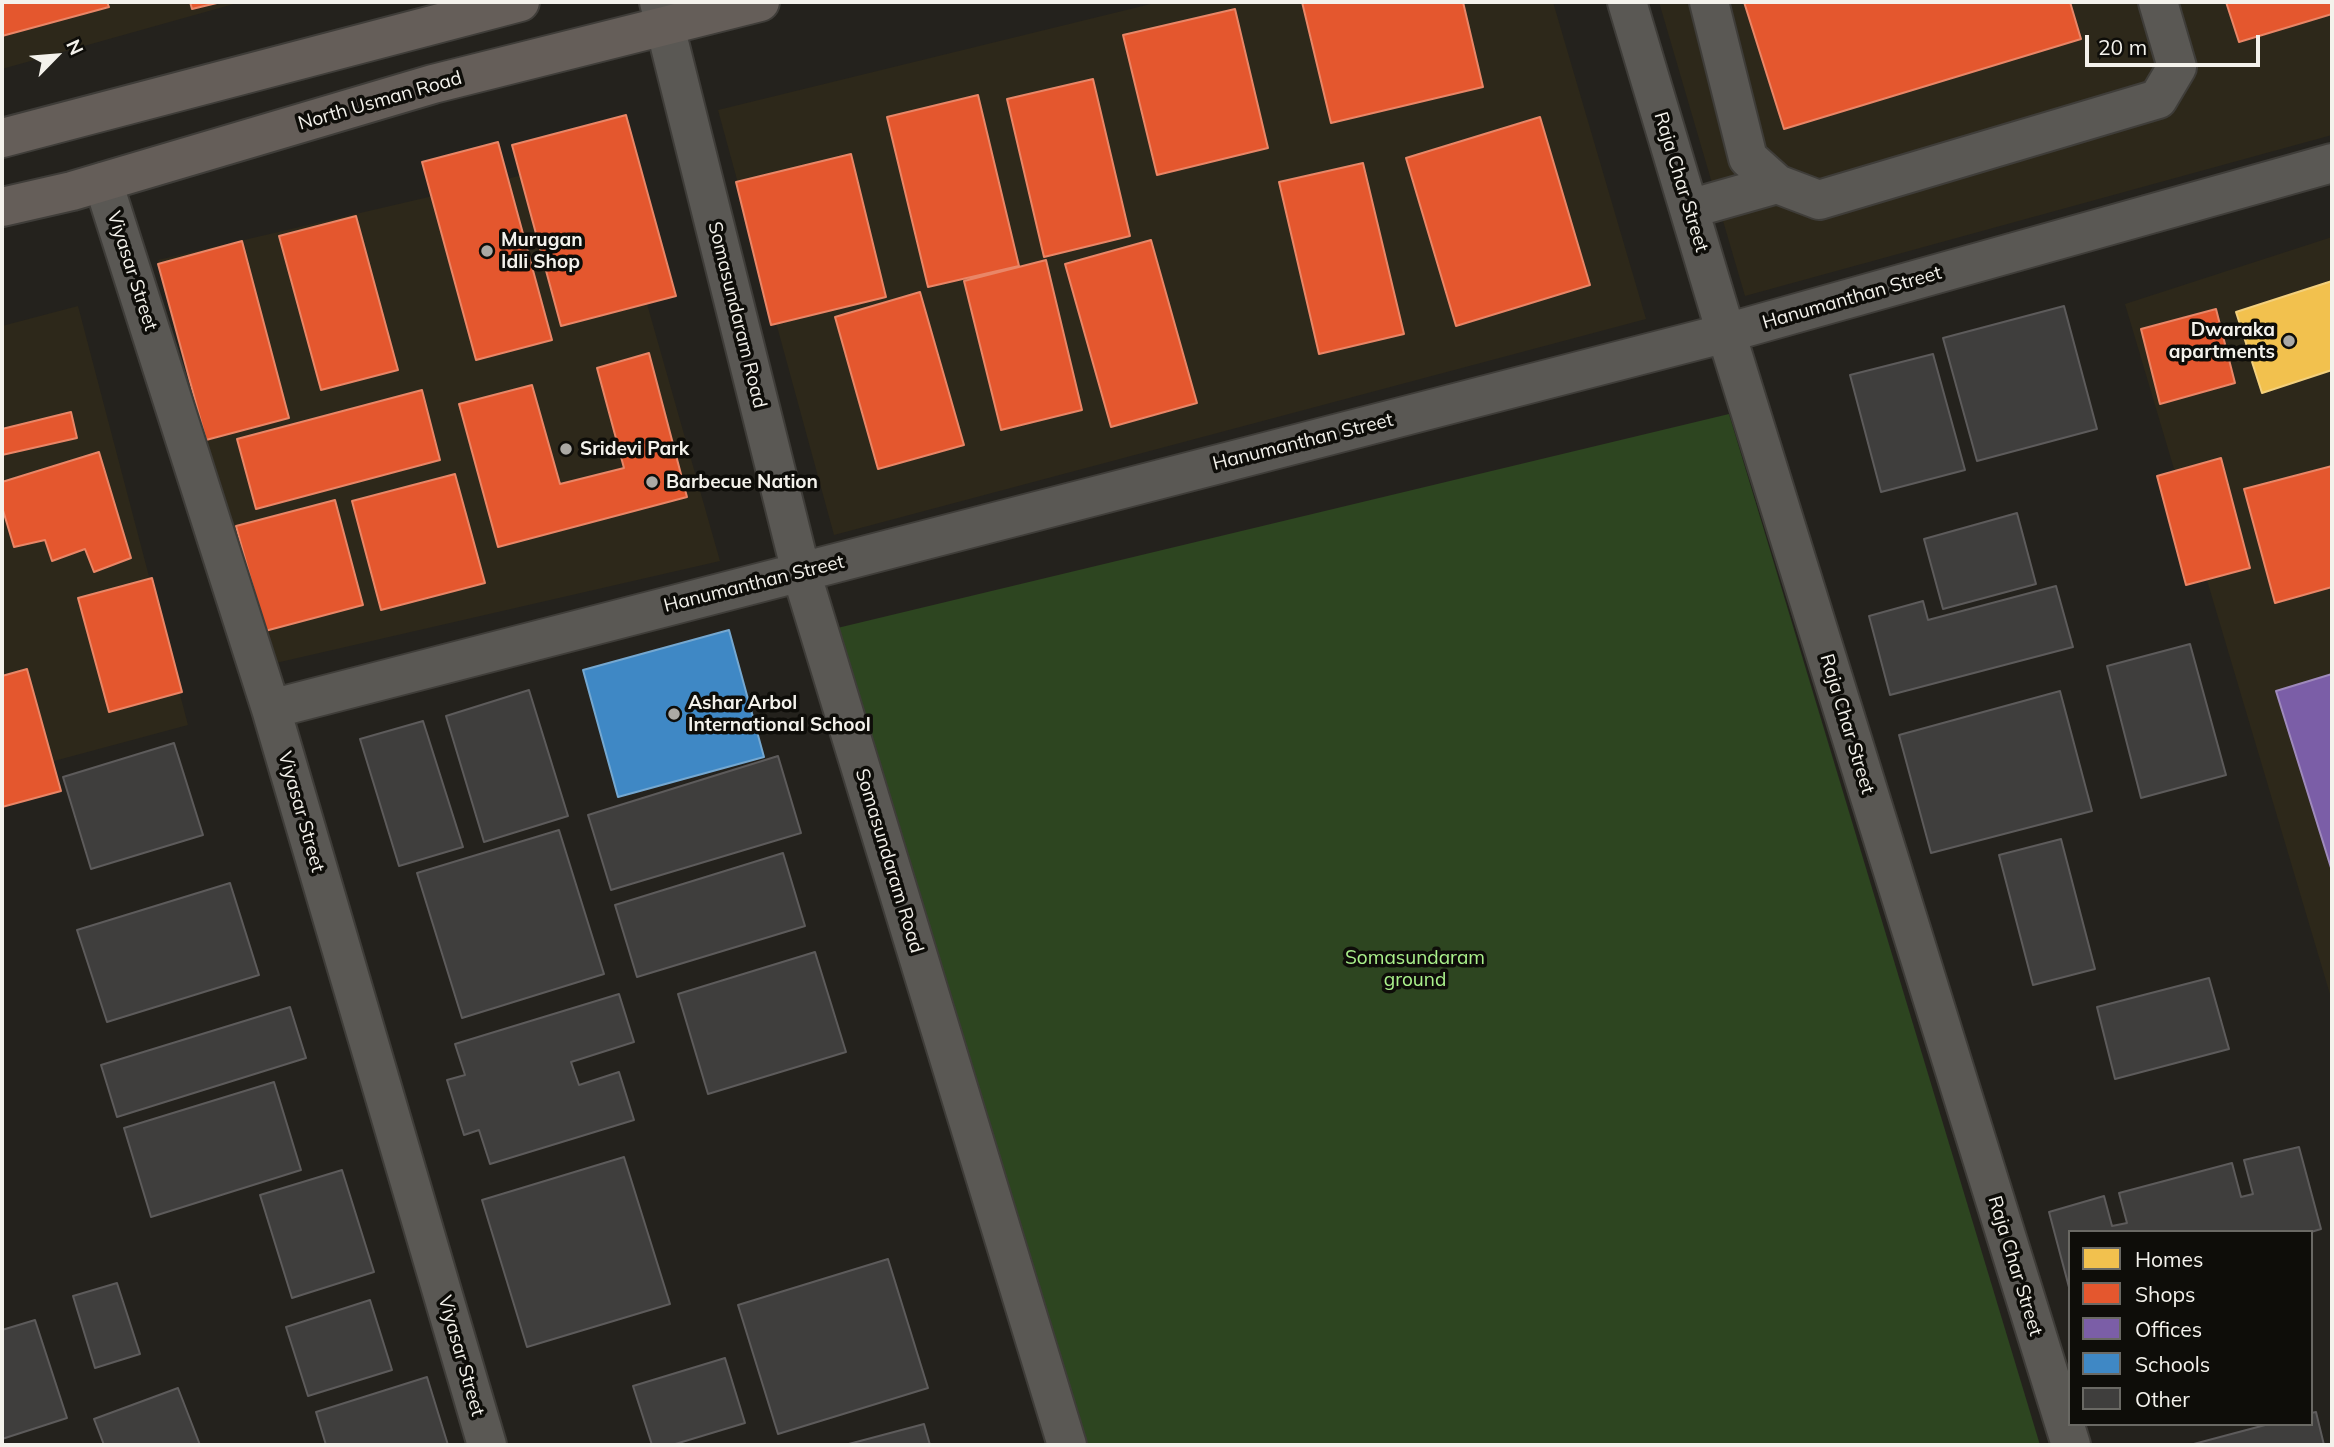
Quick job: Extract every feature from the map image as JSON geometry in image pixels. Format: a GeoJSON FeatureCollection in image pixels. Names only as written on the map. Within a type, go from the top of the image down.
{"type":"FeatureCollection","features":[{"type":"Feature","properties":{"kind":"main road"},"geometry":{"type":"LineString","coordinates":[[2,138],[429,13],[520,2]]}},
{"type":"Feature","properties":{"kind":"main road","name":"North Usman Road"},"geometry":{"type":"LineString","coordinates":[[2,207],[103,182],[663,15],[760,2]]}},
{"type":"Feature","properties":{"kind":"street","name":"Raja Char Street"},"geometry":{"type":"LineString","coordinates":[[1627,2],[1726,333],[2071,1445]]}},
{"type":"Feature","properties":{"kind":"street"},"geometry":{"type":"LineString","coordinates":[[1709,2],[1748,158],[1777,184],[1819,200],[2158,99],[2177,67],[2158,2]]}},
{"type":"Feature","properties":{"kind":"street","name":"Somasundaram Road"},"geometry":{"type":"LineString","coordinates":[[663,15],[801,572],[1067,1445]]}},
{"type":"Feature","properties":{"kind":"street","name":"Hanumanthan Street"},"geometry":{"type":"LineString","coordinates":[[271,709],[1726,333],[2332,163]]}},
{"type":"Feature","properties":{"kind":"street","name":"Viyasar Street"},"geometry":{"type":"LineString","coordinates":[[103,182],[271,709],[487,1445]]}},
{"type":"Feature","properties":{"kind":"street"},"geometry":{"type":"LineString","coordinates":[[1689,209],[1777,184]]}},
{"type":"Feature","properties":{"kind":"shaded area"},"geometry":{"type":"Polygon","coordinates":[[[2,2],[241,2],[2,69],[2,2]]]}},
{"type":"Feature","properties":{"kind":"shaded area"},"geometry":{"type":"Polygon","coordinates":[[[1159,2],[1553,2],[1646,319],[834,535],[718,110],[1159,2]]]}},
{"type":"Feature","properties":{"kind":"shaded area"},"geometry":{"type":"Polygon","coordinates":[[[1659,2],[2332,2],[2332,135],[1745,296],[1659,2]]]}},
{"type":"Feature","properties":{"kind":"shaded area"},"geometry":{"type":"Polygon","coordinates":[[[605,156],[720,561],[267,665],[158,260],[605,156]]]}},
{"type":"Feature","properties":{"kind":"shaded area"},"geometry":{"type":"Polygon","coordinates":[[[2332,237],[2332,1001],[2125,304],[2332,237]]]}},
{"type":"Feature","properties":{"kind":"shaded area"},"geometry":{"type":"Polygon","coordinates":[[[78,306],[188,725],[2,775],[2,326],[78,306]]]}},
{"type":"Feature","properties":{"kind":"green space","name":"Somasundaram ground"},"geometry":{"type":"Polygon","coordinates":[[[1729,414],[2040,1445],[1078,1445],[829,630],[1729,414]]]}},
{"type":"Feature","properties":{"kind":"building: Homes","name":"Dwaraka apartments"},"geometry":{"type":"Polygon","coordinates":[[[2332,281],[2332,370],[2262,393],[2236,312],[2332,281]]]}},
{"type":"Feature","properties":{"kind":"building: Shops"},"geometry":{"type":"Polygon","coordinates":[[[2,2],[107,2],[109,7],[2,36],[2,2]]]}},
{"type":"Feature","properties":{"kind":"building: Shops"},"geometry":{"type":"Polygon","coordinates":[[[190,2],[221,2],[192,9],[190,2]]]}},
{"type":"Feature","properties":{"kind":"building: Shops"},"geometry":{"type":"Polygon","coordinates":[[[1302,2],[1463,2],[1483,87],[1331,123],[1302,2]]]}},
{"type":"Feature","properties":{"kind":"building: Shops"},"geometry":{"type":"Polygon","coordinates":[[[1744,2],[2070,2],[2081,39],[1784,129],[1744,2]]]}},
{"type":"Feature","properties":{"kind":"building: Shops"},"geometry":{"type":"Polygon","coordinates":[[[2226,2],[2332,2],[2332,14],[2239,42],[2226,2]]]}},
{"type":"Feature","properties":{"kind":"building: Shops"},"geometry":{"type":"Polygon","coordinates":[[[1235,9],[1268,148],[1157,175],[1123,35],[1235,9]]]}},
{"type":"Feature","properties":{"kind":"building: Shops"},"geometry":{"type":"Polygon","coordinates":[[[1093,79],[1130,236],[1044,257],[1007,99],[1093,79]]]}},
{"type":"Feature","properties":{"kind":"building: Shops"},"geometry":{"type":"Polygon","coordinates":[[[978,95],[1019,266],[928,287],[887,117],[978,95]]]}},
{"type":"Feature","properties":{"kind":"building: Shops"},"geometry":{"type":"Polygon","coordinates":[[[626,115],[676,296],[561,326],[512,145],[626,115]]]}},
{"type":"Feature","properties":{"kind":"building: Shops"},"geometry":{"type":"Polygon","coordinates":[[[1540,117],[1590,285],[1456,326],[1406,158],[1540,117]]]}},
{"type":"Feature","properties":{"kind":"building: Shops","name":"Murugan Idli Shop"},"geometry":{"type":"Polygon","coordinates":[[[498,142],[552,340],[476,360],[422,162],[498,142]]]}},
{"type":"Feature","properties":{"kind":"building: Shops"},"geometry":{"type":"Polygon","coordinates":[[[851,154],[886,297],[771,325],[736,182],[851,154]]]}},
{"type":"Feature","properties":{"kind":"building: Shops"},"geometry":{"type":"Polygon","coordinates":[[[1363,163],[1404,334],[1319,354],[1279,182],[1363,163]]]}},
{"type":"Feature","properties":{"kind":"building: Shops"},"geometry":{"type":"Polygon","coordinates":[[[356,216],[398,370],[321,390],[279,236],[356,216]]]}},
{"type":"Feature","properties":{"kind":"building: Shops"},"geometry":{"type":"Polygon","coordinates":[[[1151,240],[1197,403],[1111,427],[1065,264],[1151,240]]]}},
{"type":"Feature","properties":{"kind":"building: Shops"},"geometry":{"type":"Polygon","coordinates":[[[242,241],[289,418],[206,440],[158,264],[242,241]]]}},
{"type":"Feature","properties":{"kind":"building: Shops"},"geometry":{"type":"Polygon","coordinates":[[[1046,260],[1082,410],[1001,430],[964,281],[1046,260]]]}},
{"type":"Feature","properties":{"kind":"building: Shops"},"geometry":{"type":"Polygon","coordinates":[[[920,292],[964,445],[878,469],[835,317],[920,292]]]}},
{"type":"Feature","properties":{"kind":"building: Shops"},"geometry":{"type":"Polygon","coordinates":[[[2216,309],[2235,383],[2160,404],[2141,329],[2216,309]]]}},
{"type":"Feature","properties":{"kind":"building: Shops"},"geometry":{"type":"Polygon","coordinates":[[[649,353],[687,497],[498,547],[459,404],[532,385],[560,484],[624,468],[597,368],[649,353]]]}},
{"type":"Feature","properties":{"kind":"building: Shops"},"geometry":{"type":"Polygon","coordinates":[[[422,390],[440,460],[256,509],[237,439],[422,390]]]}},
{"type":"Feature","properties":{"kind":"building: Shops"},"geometry":{"type":"Polygon","coordinates":[[[71,412],[77,438],[2,455],[2,429],[71,412]]]}},
{"type":"Feature","properties":{"kind":"building: Shops"},"geometry":{"type":"Polygon","coordinates":[[[99,452],[131,558],[94,572],[85,549],[52,561],[45,540],[14,547],[2,507],[2,482],[99,452]]]}},
{"type":"Feature","properties":{"kind":"building: Shops"},"geometry":{"type":"Polygon","coordinates":[[[2221,458],[2250,568],[2186,585],[2157,476],[2221,458]]]}},
{"type":"Feature","properties":{"kind":"building: Shops"},"geometry":{"type":"Polygon","coordinates":[[[2332,466],[2332,587],[2275,603],[2244,489],[2332,466]]]}},
{"type":"Feature","properties":{"kind":"building: Shops"},"geometry":{"type":"Polygon","coordinates":[[[455,474],[485,583],[381,610],[352,501],[455,474]]]}},
{"type":"Feature","properties":{"kind":"building: Shops"},"geometry":{"type":"Polygon","coordinates":[[[335,500],[363,605],[265,631],[236,526],[335,500]]]}},
{"type":"Feature","properties":{"kind":"building: Shops"},"geometry":{"type":"Polygon","coordinates":[[[152,578],[182,692],[109,712],[78,598],[152,578]]]}},
{"type":"Feature","properties":{"kind":"building: Shops"},"geometry":{"type":"Polygon","coordinates":[[[27,669],[61,791],[2,807],[2,676],[27,669]]]}},
{"type":"Feature","properties":{"kind":"building: Offices"},"geometry":{"type":"Polygon","coordinates":[[[2332,674],[2332,871],[2276,691],[2332,674]]]}},
{"type":"Feature","properties":{"kind":"building: Schools","name":"Ashar Arbol International School"},"geometry":{"type":"Polygon","coordinates":[[[729,630],[764,757],[618,797],[583,670],[729,630]]]}},
{"type":"Feature","properties":{"kind":"building: Other"},"geometry":{"type":"Polygon","coordinates":[[[2064,306],[2097,429],[1977,461],[1943,338],[2064,306]]]}},
{"type":"Feature","properties":{"kind":"building: Other"},"geometry":{"type":"Polygon","coordinates":[[[1933,354],[1965,470],[1881,492],[1850,375],[1933,354]]]}},
{"type":"Feature","properties":{"kind":"building: Other"},"geometry":{"type":"Polygon","coordinates":[[[2017,513],[2036,584],[1943,609],[1924,539],[2017,513]]]}},
{"type":"Feature","properties":{"kind":"building: Other"},"geometry":{"type":"Polygon","coordinates":[[[2056,586],[2073,647],[1890,695],[1869,616],[1923,601],[1928,620],[2056,586]]]}},
{"type":"Feature","properties":{"kind":"building: Other"},"geometry":{"type":"Polygon","coordinates":[[[2190,644],[2226,775],[2141,798],[2107,666],[2190,644]]]}},
{"type":"Feature","properties":{"kind":"building: Other"},"geometry":{"type":"Polygon","coordinates":[[[529,690],[568,816],[484,842],[446,716],[529,690]]]}},
{"type":"Feature","properties":{"kind":"building: Other"},"geometry":{"type":"Polygon","coordinates":[[[2060,691],[2092,811],[1931,853],[1899,735],[2060,691]]]}},
{"type":"Feature","properties":{"kind":"building: Other"},"geometry":{"type":"Polygon","coordinates":[[[423,721],[463,847],[399,866],[360,739],[423,721]]]}},
{"type":"Feature","properties":{"kind":"building: Other"},"geometry":{"type":"Polygon","coordinates":[[[174,743],[203,835],[91,869],[63,777],[174,743]]]}},
{"type":"Feature","properties":{"kind":"building: Other"},"geometry":{"type":"Polygon","coordinates":[[[778,756],[801,833],[611,890],[588,815],[778,756]]]}},
{"type":"Feature","properties":{"kind":"building: Other"},"geometry":{"type":"Polygon","coordinates":[[[559,830],[604,974],[462,1018],[417,873],[559,830]]]}},
{"type":"Feature","properties":{"kind":"building: Other"},"geometry":{"type":"Polygon","coordinates":[[[2061,839],[2095,969],[2033,985],[1999,855],[2061,839]]]}},
{"type":"Feature","properties":{"kind":"building: Other"},"geometry":{"type":"Polygon","coordinates":[[[783,853],[805,926],[637,977],[615,905],[783,853]]]}},
{"type":"Feature","properties":{"kind":"building: Other"},"geometry":{"type":"Polygon","coordinates":[[[230,883],[259,975],[107,1022],[77,930],[230,883]]]}},
{"type":"Feature","properties":{"kind":"building: Other"},"geometry":{"type":"Polygon","coordinates":[[[815,952],[846,1052],[708,1094],[678,994],[815,952]]]}},
{"type":"Feature","properties":{"kind":"building: Other"},"geometry":{"type":"Polygon","coordinates":[[[2209,978],[2229,1049],[2115,1079],[2097,1007],[2209,978]]]}},
{"type":"Feature","properties":{"kind":"building: Other"},"geometry":{"type":"Polygon","coordinates":[[[619,994],[634,1042],[571,1062],[579,1085],[619,1072],[634,1120],[490,1164],[479,1130],[464,1135],[447,1080],[465,1075],[455,1044],[619,994]]]}},
{"type":"Feature","properties":{"kind":"building: Other"},"geometry":{"type":"Polygon","coordinates":[[[290,1007],[306,1058],[117,1117],[101,1065],[290,1007]]]}},
{"type":"Feature","properties":{"kind":"building: Other"},"geometry":{"type":"Polygon","coordinates":[[[274,1082],[301,1170],[151,1217],[124,1128],[274,1082]]]}},
{"type":"Feature","properties":{"kind":"building: Other"},"geometry":{"type":"Polygon","coordinates":[[[2299,1147],[2321,1229],[2313,1231],[2068,1230],[2068,1283],[2049,1212],[2104,1196],[2112,1226],[2127,1223],[2119,1193],[2232,1163],[2241,1197],[2253,1194],[2244,1160],[2299,1147]]]}},
{"type":"Feature","properties":{"kind":"building: Other"},"geometry":{"type":"Polygon","coordinates":[[[624,1157],[670,1304],[527,1347],[482,1200],[624,1157]]]}},
{"type":"Feature","properties":{"kind":"building: Other"},"geometry":{"type":"Polygon","coordinates":[[[342,1170],[374,1272],[292,1298],[260,1195],[342,1170]]]}},
{"type":"Feature","properties":{"kind":"building: Other"},"geometry":{"type":"Polygon","coordinates":[[[888,1259],[928,1388],[778,1434],[738,1305],[888,1259]]]}},
{"type":"Feature","properties":{"kind":"building: Other"},"geometry":{"type":"Polygon","coordinates":[[[117,1283],[140,1354],[95,1368],[73,1296],[117,1283]]]}},
{"type":"Feature","properties":{"kind":"building: Other"},"geometry":{"type":"Polygon","coordinates":[[[370,1300],[392,1370],[308,1396],[286,1327],[370,1300]]]}},
{"type":"Feature","properties":{"kind":"building: Other"},"geometry":{"type":"Polygon","coordinates":[[[35,1320],[67,1418],[2,1439],[2,1330],[35,1320]]]}},
{"type":"Feature","properties":{"kind":"building: Other"},"geometry":{"type":"Polygon","coordinates":[[[725,1358],[745,1423],[672,1445],[652,1445],[633,1386],[725,1358]]]}},
{"type":"Feature","properties":{"kind":"building: Other"},"geometry":{"type":"Polygon","coordinates":[[[427,1377],[448,1445],[326,1445],[316,1412],[427,1377]]]}},
{"type":"Feature","properties":{"kind":"building: Other"},"geometry":{"type":"Polygon","coordinates":[[[178,1388],[200,1445],[104,1445],[94,1419],[178,1388]]]}},
{"type":"Feature","properties":{"kind":"building: Other"},"geometry":{"type":"Polygon","coordinates":[[[2316,1412],[2324,1445],[2190,1445],[2261,1426],[2313,1426],[2313,1413],[2316,1412]]]}},
{"type":"Feature","properties":{"kind":"building: Other"},"geometry":{"type":"Polygon","coordinates":[[[924,1424],[930,1445],[845,1445],[924,1424]]]}},
{"type":"Feature","properties":{"kind":"place","name":"Murugan Idli Shop"},"geometry":{"type":"Point","coordinates":[487,251]}},
{"type":"Feature","properties":{"kind":"place","name":"Dwaraka apartments"},"geometry":{"type":"Point","coordinates":[2289,341]}},
{"type":"Feature","properties":{"kind":"place","name":"Sridevi Park"},"geometry":{"type":"Point","coordinates":[566,449]}},
{"type":"Feature","properties":{"kind":"place","name":"Barbecue Nation"},"geometry":{"type":"Point","coordinates":[652,482]}},
{"type":"Feature","properties":{"kind":"place","name":"Ashar Arbol International School"},"geometry":{"type":"Point","coordinates":[674,714]}}]}
